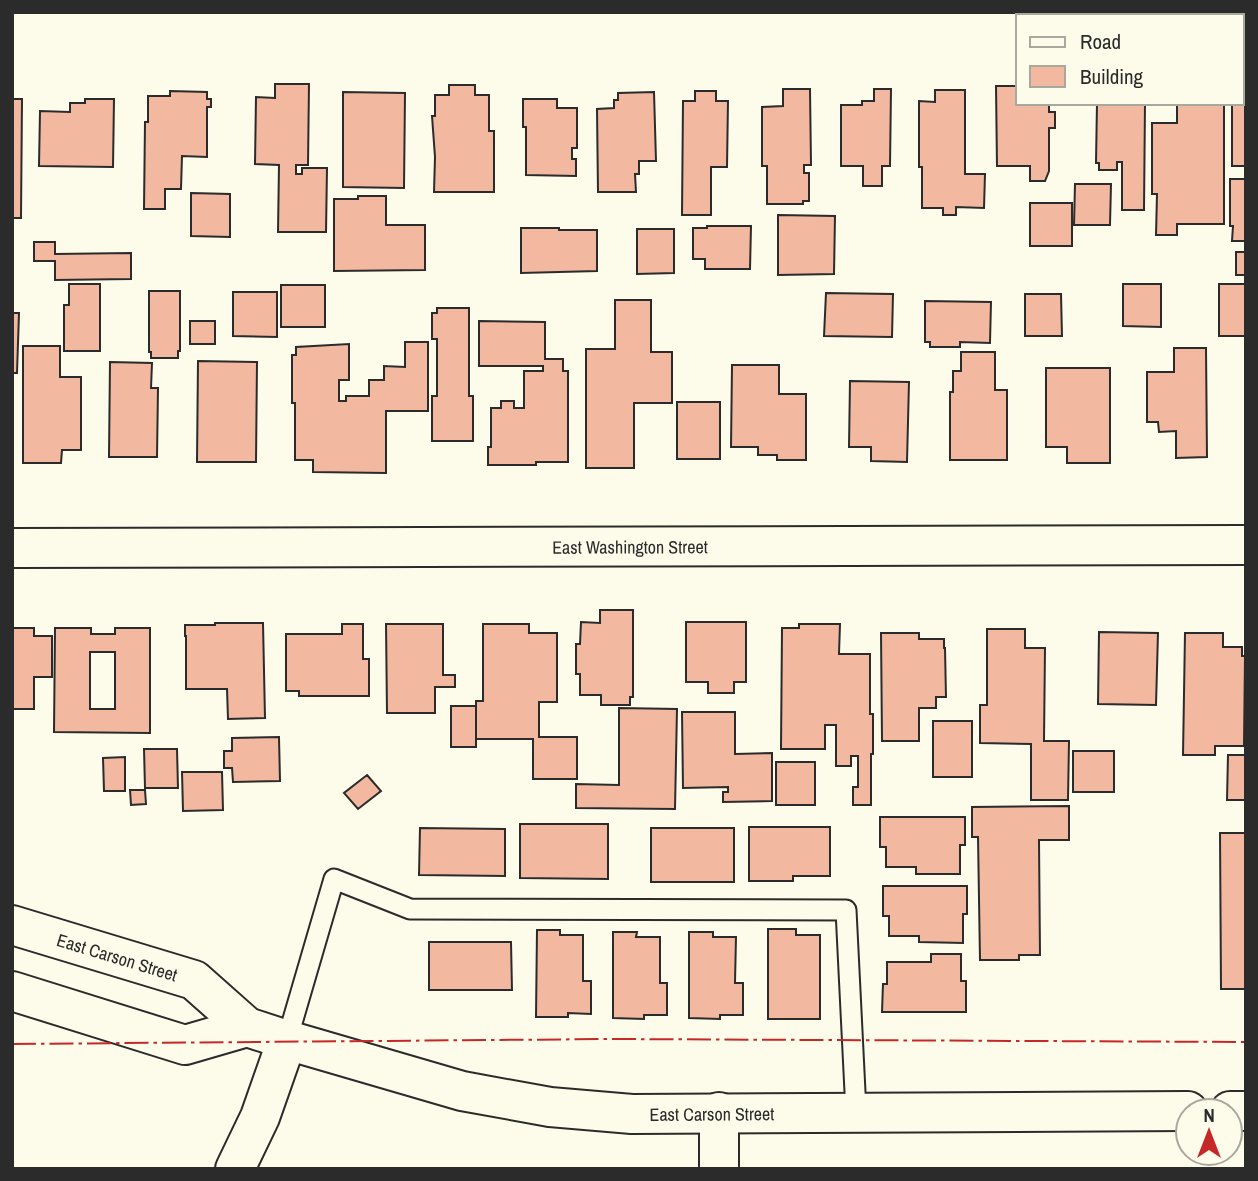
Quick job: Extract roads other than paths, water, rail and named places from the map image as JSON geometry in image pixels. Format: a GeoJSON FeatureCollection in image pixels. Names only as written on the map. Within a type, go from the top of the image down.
{"type":"FeatureCollection","features":[{"type":"Feature","properties":{"kind":"main road","name":"East Washington Street"},"geometry":{"type":"LineString","coordinates":[[12,548],[1246,545]]}},
{"type":"Feature","properties":{"kind":"main road","name":"East Carson Street"},"geometry":{"type":"LineString","coordinates":[[12,925],[194,980],[247,1027],[463,1091],[550,1107],[632,1114],[1174,1111]]}},
{"type":"Feature","properties":{"kind":"main road"},"geometry":{"type":"LineString","coordinates":[[12,991],[185,1045],[247,1027]]}},
{"type":"Feature","properties":{"kind":"main road"},"geometry":{"type":"LineString","coordinates":[[235,1169],[260,1117],[287,1040]]}},
{"type":"Feature","properties":{"kind":"main road"},"geometry":{"type":"LineString","coordinates":[[719,1112],[719,1169]]}},
{"type":"Feature","properties":{"kind":"lane"},"geometry":{"type":"LineString","coordinates":[[287,1040],[334,879],[410,909],[846,910],[856,1112]]}}]}
